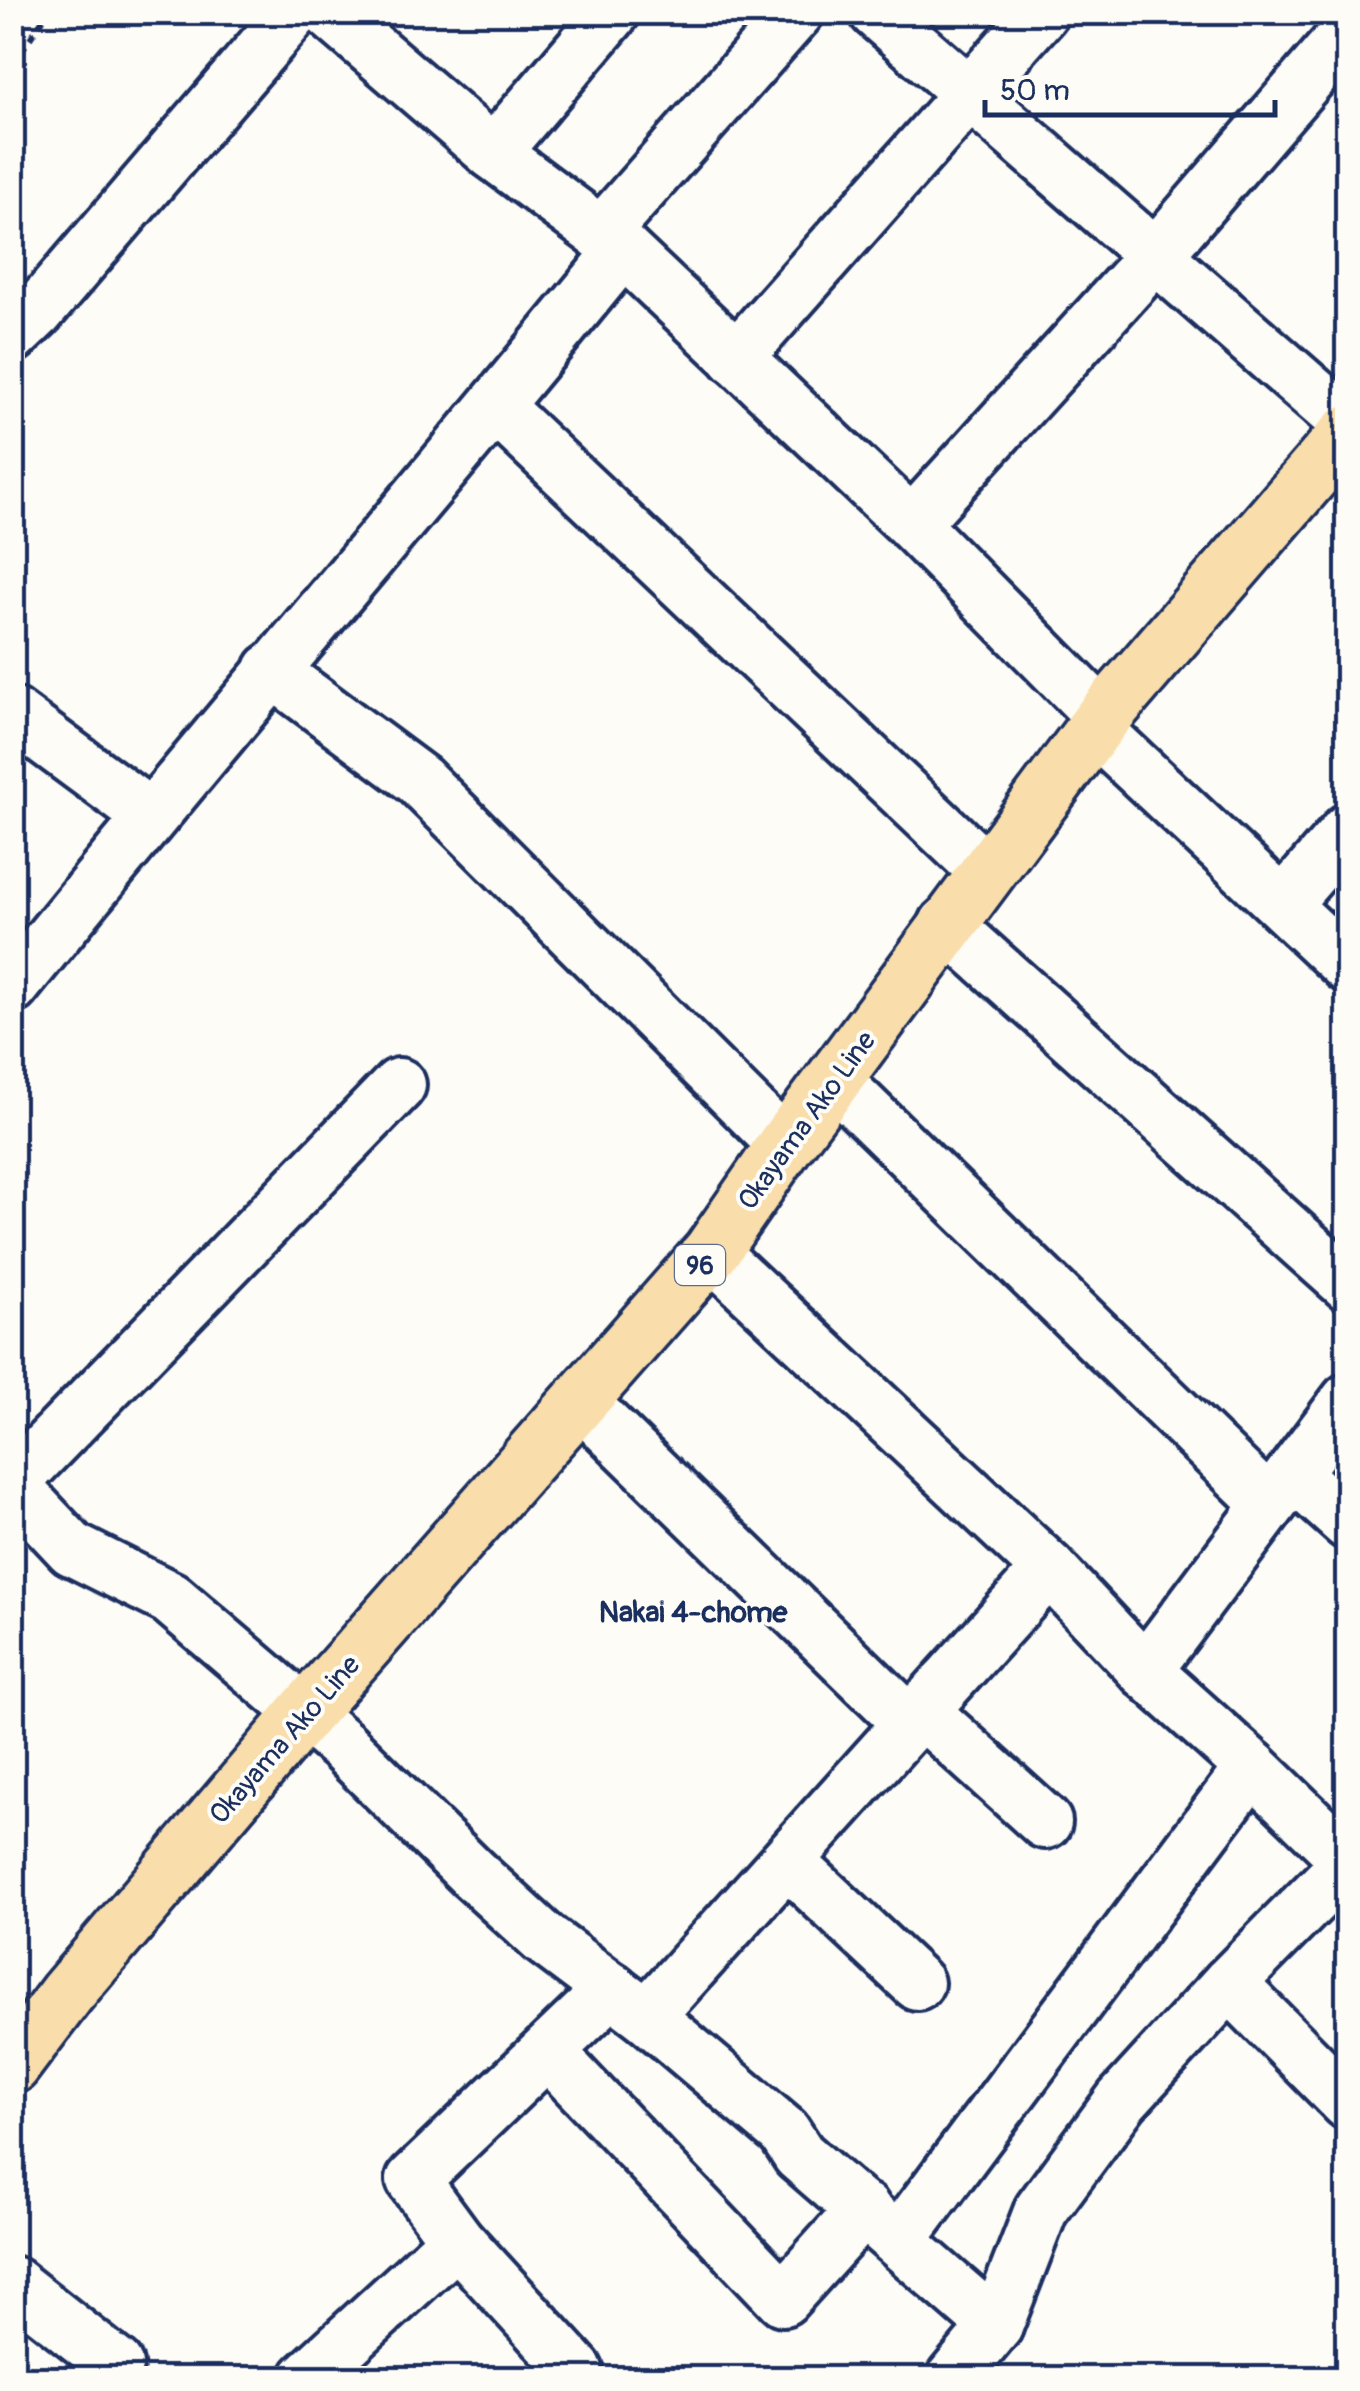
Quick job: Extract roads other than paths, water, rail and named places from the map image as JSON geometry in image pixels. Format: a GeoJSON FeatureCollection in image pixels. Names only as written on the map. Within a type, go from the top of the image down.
{"type":"FeatureCollection","features":[{"type":"Feature","properties":{"kind":"main road","name":"Okayama Ako Line"},"geometry":{"type":"LineString","coordinates":[[12,2066],[67,1993],[304,1714],[711,1252],[785,1144],[1098,722],[1348,433]]}},
{"type":"Feature","properties":{"kind":"street"},"geometry":{"type":"LineString","coordinates":[[12,336],[101,239],[294,12]]}},
{"type":"Feature","properties":{"kind":"street"},"geometry":{"type":"LineString","coordinates":[[329,12],[492,153],[612,242],[736,358],[912,524],[1098,722],[1348,966]]}},
{"type":"Feature","properties":{"kind":"street"},"geometry":{"type":"LineString","coordinates":[[492,153],[613,12]]}},
{"type":"Feature","properties":{"kind":"street"},"geometry":{"type":"LineString","coordinates":[[12,987],[271,670],[496,406],[612,242],[797,12]]}},
{"type":"Feature","properties":{"kind":"street"},"geometry":{"type":"LineString","coordinates":[[876,12],[1348,424]]}},
{"type":"Feature","properties":{"kind":"street"},"geometry":{"type":"LineString","coordinates":[[736,358],[1042,12]]}},
{"type":"Feature","properties":{"kind":"street"},"geometry":{"type":"LineString","coordinates":[[912,524],[1154,256],[1348,32]]}},
{"type":"Feature","properties":{"kind":"street"},"geometry":{"type":"LineString","coordinates":[[496,406],[986,871]]}},
{"type":"Feature","properties":{"kind":"street"},"geometry":{"type":"LineString","coordinates":[[271,670],[419,780],[785,1144]]}},
{"type":"Feature","properties":{"kind":"street"},"geometry":{"type":"LineString","coordinates":[[12,714],[150,816]]}},
{"type":"Feature","properties":{"kind":"street"},"geometry":{"type":"LineString","coordinates":[[1284,904],[1348,830]]}},
{"type":"Feature","properties":{"kind":"street"},"geometry":{"type":"LineString","coordinates":[[946,924],[1348,1284]]}},
{"type":"Feature","properties":{"kind":"street"},"geometry":{"type":"LineString","coordinates":[[835,1081],[1281,1489],[1348,1522]]}},
{"type":"Feature","properties":{"kind":"street"},"geometry":{"type":"LineString","coordinates":[[399,1084],[12,1484],[72,1549],[170,1598],[344,1746],[472,1874],[543,1938],[630,2002],[784,2132],[799,2155],[996,2326]]}},
{"type":"Feature","properties":{"kind":"street"},"geometry":{"type":"LineString","coordinates":[[711,1252],[1050,1569],[1145,1671],[1252,1767],[1348,1862],[1122,2100],[1041,2210],[996,2326],[953,2378]]}},
{"type":"Feature","properties":{"kind":"street"},"geometry":{"type":"LineString","coordinates":[[1145,1671],[1348,1400]]}},
{"type":"Feature","properties":{"kind":"street"},"geometry":{"type":"LineString","coordinates":[[580,1401],[916,1717],[1044,1822]]}},
{"type":"Feature","properties":{"kind":"street"},"geometry":{"type":"LineString","coordinates":[[576,2370],[457,2240],[414,2180],[548,2052],[630,2002],[787,1861],[1050,1569]]}},
{"type":"Feature","properties":{"kind":"street"},"geometry":{"type":"LineString","coordinates":[[548,2052],[783,2299],[882,2224],[1252,1767]]}},
{"type":"Feature","properties":{"kind":"street"},"geometry":{"type":"LineString","coordinates":[[787,1861],[918,1983]]}},
{"type":"Feature","properties":{"kind":"street"},"geometry":{"type":"LineString","coordinates":[[1229,1983],[1348,2102]]}},
{"type":"Feature","properties":{"kind":"street"},"geometry":{"type":"LineString","coordinates":[[306,2378],[457,2240]]}},
{"type":"Feature","properties":{"kind":"street"},"geometry":{"type":"LineString","coordinates":[[12,2283],[116,2366],[105,2378]]}},
{"type":"Feature","properties":{"kind":"district","name":"Nakai 4-chome"},"geometry":{"type":"Point","coordinates":[693,1612]}}]}
